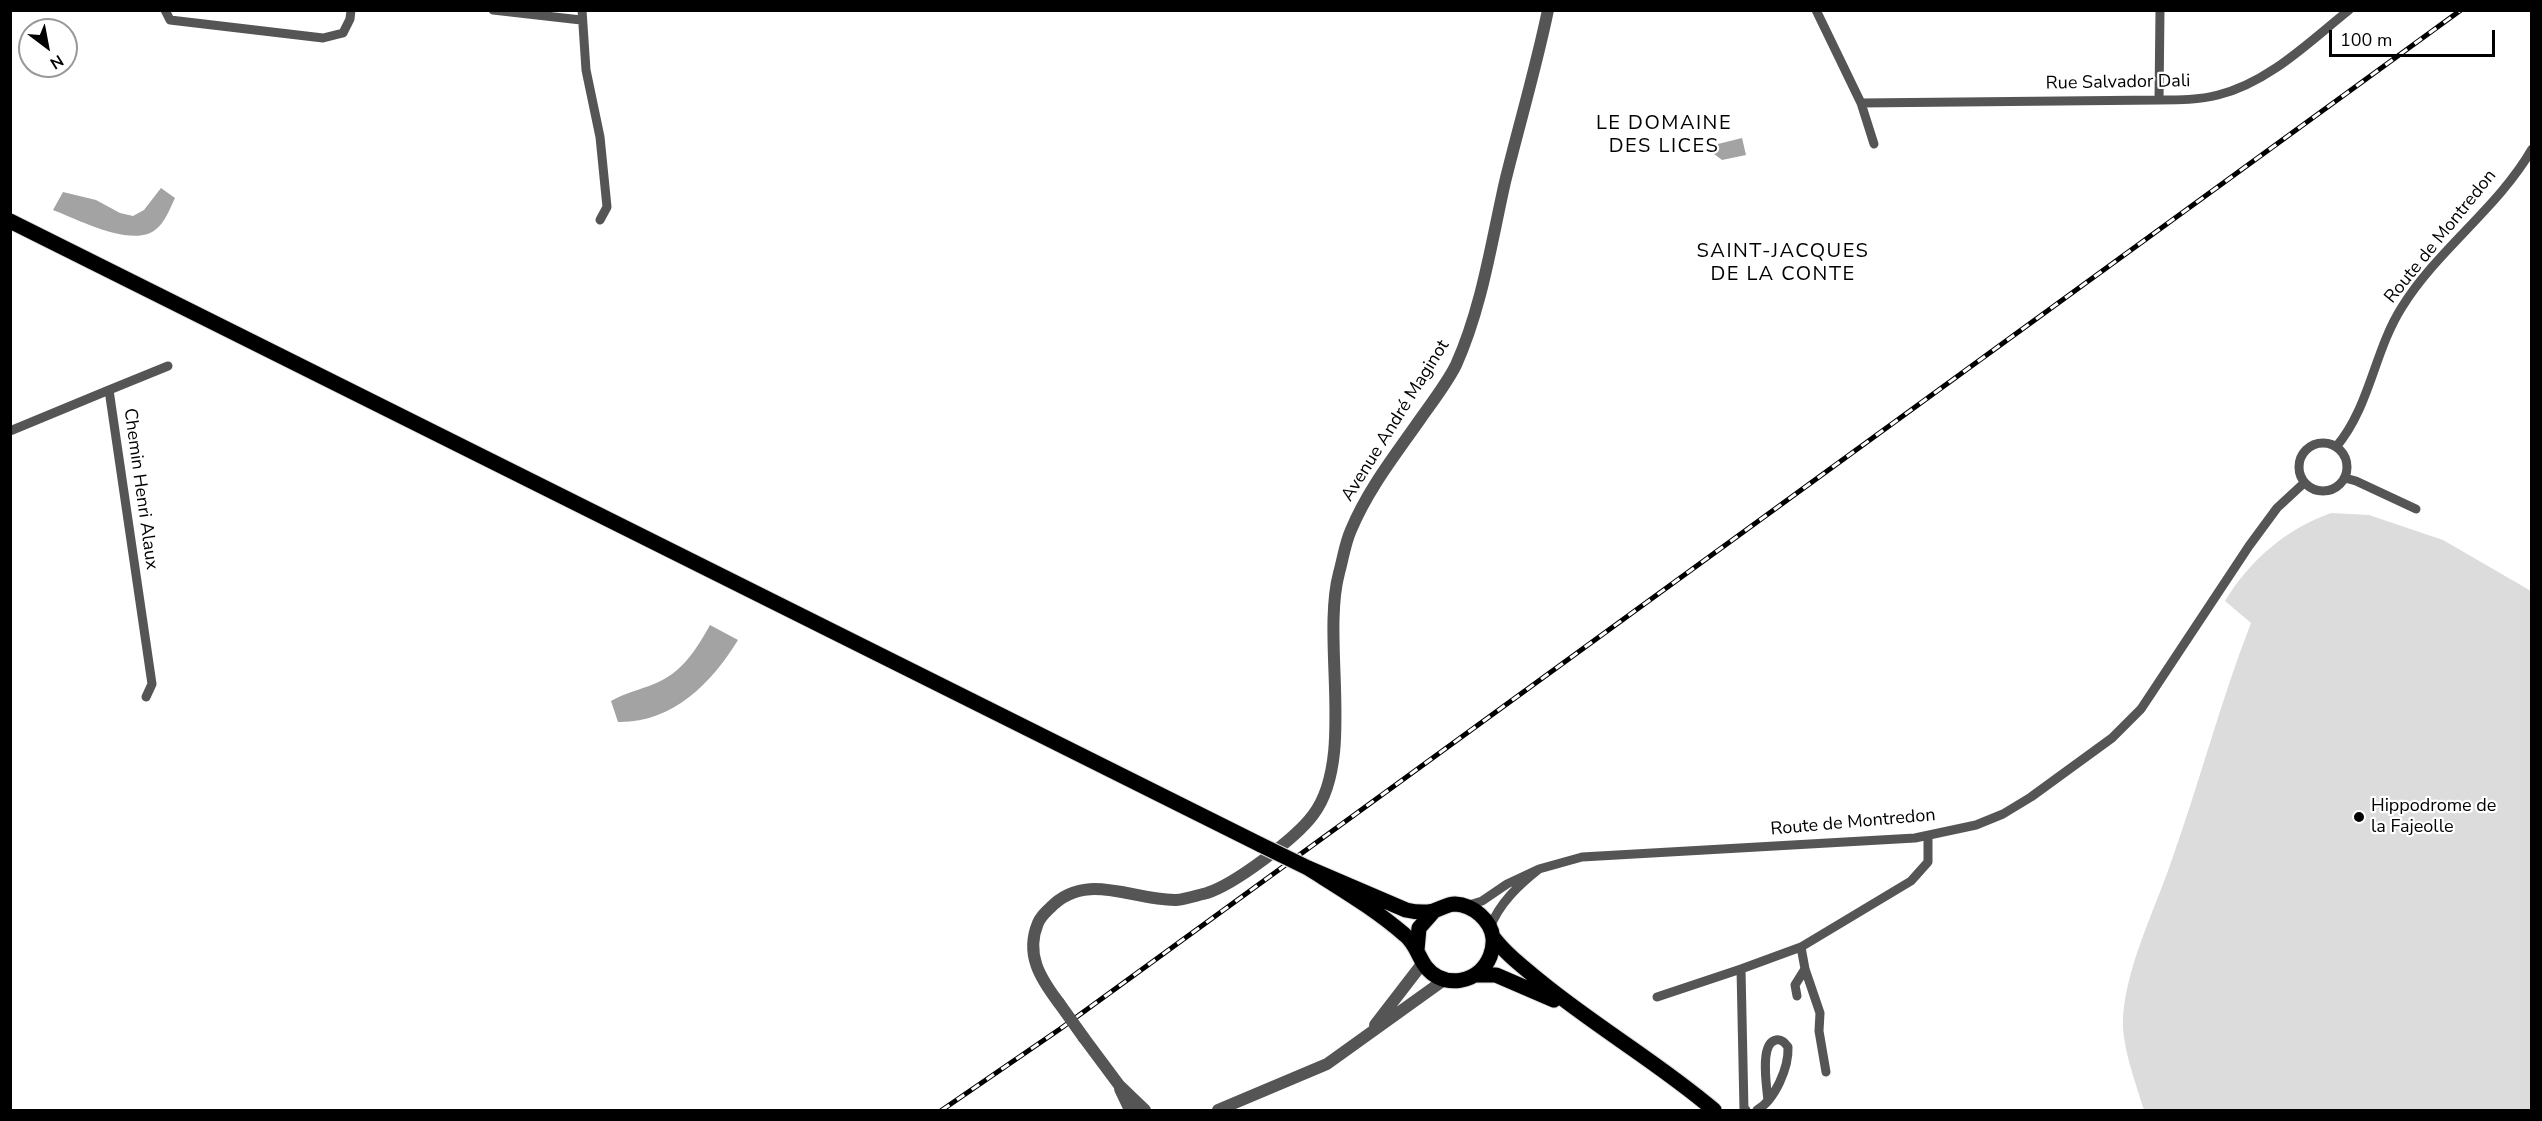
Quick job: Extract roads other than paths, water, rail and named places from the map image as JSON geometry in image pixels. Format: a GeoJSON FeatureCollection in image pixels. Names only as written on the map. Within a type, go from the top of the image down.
{"type":"FeatureCollection","features":[{"type":"Feature","properties":{"kind":"main road"},"geometry":{"type":"LineString","coordinates":[[10,223],[1308,868],[1406,910],[1422,912],[1434,911],[1455,904],[1466,906],[1484,919],[1504,951],[1576,1011],[1714,1110]]}},
{"type":"Feature","properties":{"kind":"main road"},"geometry":{"type":"LineString","coordinates":[[1308,868],[1360,900],[1408,937],[1419,957],[1435,976],[1455,981],[1476,975],[1496,975],[1513,980],[1576,1011]]}},
{"type":"Feature","properties":{"kind":"main road"},"geometry":{"type":"LineString","coordinates":[[1419,957],[1419,928],[1434,911]]}},
{"type":"Feature","properties":{"kind":"main road"},"geometry":{"type":"LineString","coordinates":[[1476,975],[1490,958],[1491,933]]}},
{"type":"Feature","properties":{"kind":"street"},"geometry":{"type":"LineString","coordinates":[[167,15],[323,38],[343,33],[350,19],[351,10]]}},
{"type":"Feature","properties":{"kind":"street"},"geometry":{"type":"LineString","coordinates":[[493,10],[582,15],[586,70],[600,137],[607,207],[600,220]]}},
{"type":"Feature","properties":{"kind":"street","name":"Avenue André Maginot"},"geometry":{"type":"LineString","coordinates":[[1119,1085],[1041,978],[1033,957],[1032,945],[1041,917],[1058,900],[1074,891],[1106,889],[1176,900],[1210,892],[1234,880],[1292,836],[1314,814],[1327,789],[1335,751],[1334,610],[1338,578],[1350,531],[1369,494],[1454,370],[1473,327],[1548,10]]}},
{"type":"Feature","properties":{"kind":"street"},"geometry":{"type":"LineString","coordinates":[[1816,10],[1861,102],[1874,144]]}},
{"type":"Feature","properties":{"kind":"street"},"geometry":{"type":"LineString","coordinates":[[2158,100],[2160,10]]}},
{"type":"Feature","properties":{"kind":"street","name":"Rue Salvador Dali"},"geometry":{"type":"LineString","coordinates":[[1861,102],[2158,100],[2193,99],[2218,95],[2242,87],[2285,61],[2349,10]]}},
{"type":"Feature","properties":{"kind":"street","name":"Route de Montredon"},"geometry":{"type":"LineString","coordinates":[[2336,447],[2358,413],[2383,344],[2403,306],[2455,241],[2520,168],[2532,149]]}},
{"type":"Feature","properties":{"kind":"street"},"geometry":{"type":"LineString","coordinates":[[109,390],[168,366]]}},
{"type":"Feature","properties":{"kind":"street","name":"Chemin Henri Alaux"},"geometry":{"type":"LineString","coordinates":[[10,431],[109,390],[152,684],[146,697]]}},
{"type":"Feature","properties":{"kind":"street"},"geometry":{"type":"LineString","coordinates":[[2321,443],[2336,447],[2341,450],[2347,461],[2345,478],[2337,487],[2318,491],[2304,483],[2300,476],[2299,463],[2302,454],[2309,447],[2321,443]]}},
{"type":"Feature","properties":{"kind":"street"},"geometry":{"type":"LineString","coordinates":[[2345,478],[2416,509]]}},
{"type":"Feature","properties":{"kind":"street","name":"Route de Montredon"},"geometry":{"type":"LineString","coordinates":[[1539,869],[1582,857],[1928,836],[1976,825],[2003,814],[2031,797],[2112,738],[2141,709],[2249,546],[2277,508],[2304,483]]}},
{"type":"Feature","properties":{"kind":"street"},"geometry":{"type":"LineString","coordinates":[[1657,997],[1801,947],[1911,881],[1928,862],[1928,836]]}},
{"type":"Feature","properties":{"kind":"street"},"geometry":{"type":"LineString","coordinates":[[1466,906],[1482,901],[1507,884],[1539,869]]}},
{"type":"Feature","properties":{"kind":"street"},"geometry":{"type":"LineString","coordinates":[[1491,933],[1495,915],[1517,887],[1539,869]]}},
{"type":"Feature","properties":{"kind":"street"},"geometry":{"type":"LineString","coordinates":[[1801,947],[1805,969],[1820,1013],[1819,1031],[1826,1072]]}},
{"type":"Feature","properties":{"kind":"street"},"geometry":{"type":"LineString","coordinates":[[1367,1036],[1419,957]]}},
{"type":"Feature","properties":{"kind":"street"},"geometry":{"type":"LineString","coordinates":[[1741,969],[1744,1110],[1746,1110]]}},
{"type":"Feature","properties":{"kind":"street"},"geometry":{"type":"LineString","coordinates":[[1797,996],[1795,985],[1805,969]]}},
{"type":"Feature","properties":{"kind":"street"},"geometry":{"type":"LineString","coordinates":[[1218,1110],[1232,1108],[1327,1064],[1444,980]]}},
{"type":"Feature","properties":{"kind":"street"},"geometry":{"type":"LineString","coordinates":[[1758,1110],[1768,1101],[1777,1087],[1788,1056],[1788,1047],[1781,1041],[1775,1040],[1770,1043],[1766,1051],[1768,1101]]}},
{"type":"Feature","properties":{"kind":"street"},"geometry":{"type":"LineString","coordinates":[[1119,1085],[1130,1110]]}},
{"type":"Feature","properties":{"kind":"street"},"geometry":{"type":"LineString","coordinates":[[1119,1085],[1145,1110]]}},
{"type":"Feature","properties":{"kind":"railway"},"geometry":{"type":"LineString","coordinates":[[942,1110],[1060,1029],[2461,10]]}},
{"type":"Feature","properties":{"kind":"place","name":"Hippodrome de la Fajeolle"},"geometry":{"type":"Point","coordinates":[2359,817]}},
{"type":"Feature","properties":{"kind":"district","name":"LE DOMAINE DES LICES"},"geometry":{"type":"Point","coordinates":[1664,136]}},
{"type":"Feature","properties":{"kind":"district","name":"SAINT-JACQUES DE LA CONTE"},"geometry":{"type":"Point","coordinates":[1783,264]}}]}
